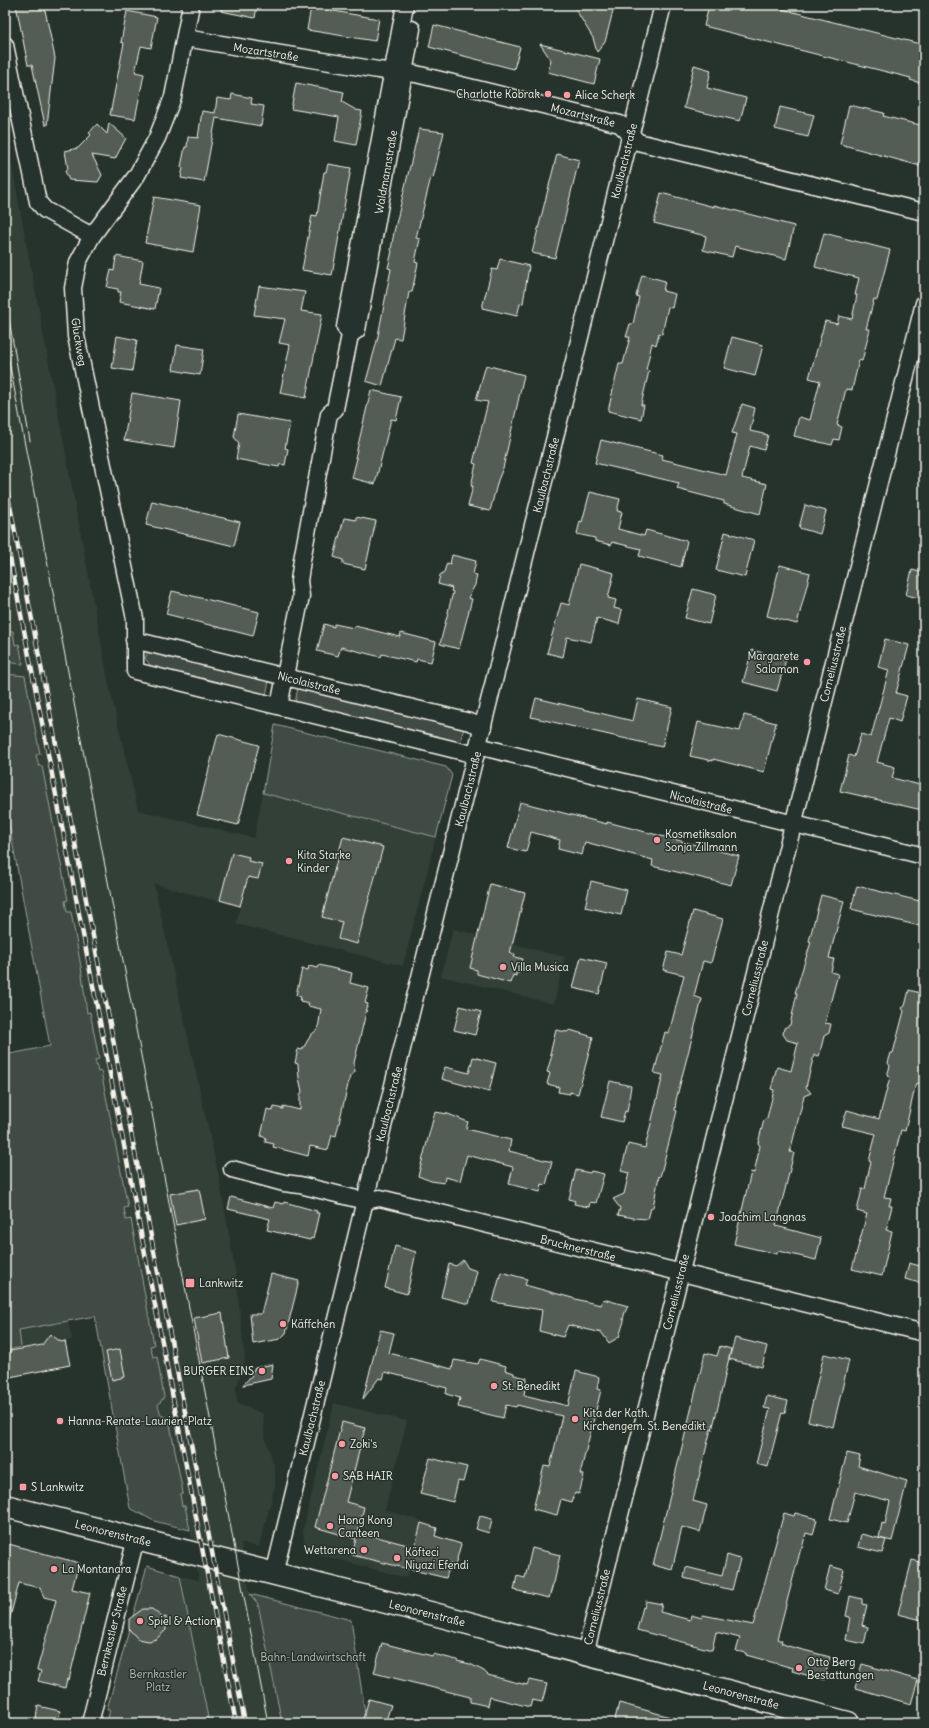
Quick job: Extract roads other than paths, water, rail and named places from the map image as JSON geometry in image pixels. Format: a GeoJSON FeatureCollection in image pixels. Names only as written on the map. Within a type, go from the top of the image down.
{"type":"FeatureCollection","features":[{"type":"Feature","properties":{"kind":"main road","name":"Leonorenstraße"},"geometry":{"type":"LineString","coordinates":[[5,1506],[430,1613],[848,1723]]}},
{"type":"Feature","properties":{"kind":"street","name":"Gluckweg"},"geometry":{"type":"LineString","coordinates":[[135,671],[135,618],[76,336],[73,288],[78,262],[92,236],[137,175],[157,138],[173,97],[191,5]]}},
{"type":"Feature","properties":{"kind":"street","name":"Waldmannstraße"},"geometry":{"type":"LineString","coordinates":[[398,72],[405,5]]}},
{"type":"Feature","properties":{"kind":"street","name":"Waldmannstraße"},"geometry":{"type":"LineString","coordinates":[[279,706],[301,596],[309,581],[313,531],[340,416],[335,409],[350,335],[345,326],[398,72],[416,5]]}},
{"type":"Feature","properties":{"kind":"street","name":"Kaulbachstraße"},"geometry":{"type":"LineString","coordinates":[[274,1574],[365,1201],[663,5]]}},
{"type":"Feature","properties":{"kind":"street","name":"Mozartstraße"},"geometry":{"type":"LineString","coordinates":[[185,38],[416,74],[620,124],[638,142],[924,212]]}},
{"type":"Feature","properties":{"kind":"street"},"geometry":{"type":"LineString","coordinates":[[5,46],[35,194],[38,202],[45,210],[92,236]]}},
{"type":"Feature","properties":{"kind":"street","name":"Corneliusstraße"},"geometry":{"type":"LineString","coordinates":[[585,1654],[924,302]]}},
{"type":"Feature","properties":{"kind":"street","name":"Nicolaistraße"},"geometry":{"type":"LineString","coordinates":[[134,640],[470,722],[484,727]]}},
{"type":"Feature","properties":{"kind":"street","name":"Nicolaistraße"},"geometry":{"type":"LineString","coordinates":[[135,671],[279,706],[477,750],[924,856]]}},
{"type":"Feature","properties":{"kind":"street","name":"Brucknerstraße"},"geometry":{"type":"LineString","coordinates":[[232,1169],[284,1183],[300,1185],[365,1201],[380,1198],[924,1334]]}},
{"type":"Feature","properties":{"kind":"street","name":"Bernkastler Straße"},"geometry":{"type":"LineString","coordinates":[[90,1723],[136,1538]]}},
{"type":"Feature","properties":{"kind":"tram line"},"geometry":{"type":"LineString","coordinates":[[5,296],[30,441]]}},
{"type":"Feature","properties":{"kind":"tram line"},"geometry":{"type":"LineString","coordinates":[[5,340],[268,1723]]}},
{"type":"Feature","properties":{"kind":"railway"},"geometry":{"type":"LineString","coordinates":[[5,480],[245,1723]]}},
{"type":"Feature","properties":{"kind":"railway"},"geometry":{"type":"LineString","coordinates":[[5,532],[236,1723]]}},
{"type":"Feature","properties":{"kind":"place","name":"Charlotte Kobrak"},"geometry":{"type":"Point","coordinates":[548,94]}},
{"type":"Feature","properties":{"kind":"place","name":"Alice Scherk"},"geometry":{"type":"Point","coordinates":[567,95]}},
{"type":"Feature","properties":{"kind":"place","name":"Margarete Salomon"},"geometry":{"type":"Point","coordinates":[807,662]}},
{"type":"Feature","properties":{"kind":"place","name":"Kosmetiksalon Sonja Zillmann"},"geometry":{"type":"Point","coordinates":[657,840]}},
{"type":"Feature","properties":{"kind":"place","name":"Kita Starke Kinder"},"geometry":{"type":"Point","coordinates":[289,861]}},
{"type":"Feature","properties":{"kind":"place","name":"Villa Musica"},"geometry":{"type":"Point","coordinates":[503,967]}},
{"type":"Feature","properties":{"kind":"place","name":"Joachim Langnas"},"geometry":{"type":"Point","coordinates":[711,1217]}},
{"type":"Feature","properties":{"kind":"place","name":"Lankwitz"},"geometry":{"type":"Point","coordinates":[190,1283]}},
{"type":"Feature","properties":{"kind":"place","name":"Käffchen"},"geometry":{"type":"Point","coordinates":[283,1324]}},
{"type":"Feature","properties":{"kind":"place","name":"BURGER EINS"},"geometry":{"type":"Point","coordinates":[262,1371]}},
{"type":"Feature","properties":{"kind":"place","name":"St. Benedikt"},"geometry":{"type":"Point","coordinates":[494,1386]}},
{"type":"Feature","properties":{"kind":"place","name":"Kita der Kath. Kirchengem. St. Benedikt"},"geometry":{"type":"Point","coordinates":[575,1419]}},
{"type":"Feature","properties":{"kind":"place","name":"Hanna-Renate-Laurien-Platz"},"geometry":{"type":"Point","coordinates":[60,1421]}},
{"type":"Feature","properties":{"kind":"place","name":"Zoki's"},"geometry":{"type":"Point","coordinates":[342,1444]}},
{"type":"Feature","properties":{"kind":"place","name":"SAB HAIR"},"geometry":{"type":"Point","coordinates":[335,1476]}},
{"type":"Feature","properties":{"kind":"place","name":"S Lankwitz"},"geometry":{"type":"Point","coordinates":[23,1487]}},
{"type":"Feature","properties":{"kind":"place","name":"Hong Kong Canteen"},"geometry":{"type":"Point","coordinates":[330,1526]}},
{"type":"Feature","properties":{"kind":"place","name":"Wettarena"},"geometry":{"type":"Point","coordinates":[364,1550]}},
{"type":"Feature","properties":{"kind":"place","name":"Köfteci Niyazi Efendi"},"geometry":{"type":"Point","coordinates":[397,1558]}},
{"type":"Feature","properties":{"kind":"place","name":"La Montanara"},"geometry":{"type":"Point","coordinates":[54,1569]}},
{"type":"Feature","properties":{"kind":"place","name":"Spiel & Action"},"geometry":{"type":"Point","coordinates":[140,1621]}},
{"type":"Feature","properties":{"kind":"place","name":"Otto Berg Bestattungen"},"geometry":{"type":"Point","coordinates":[799,1668]}},
{"type":"Feature","properties":{"kind":"park label","name":"Bahn-Landwirtschaft"},"geometry":{"type":"Point","coordinates":[313,1657]}},
{"type":"Feature","properties":{"kind":"park label","name":"Bernkastler Platz"},"geometry":{"type":"Point","coordinates":[158,1680]}}]}
